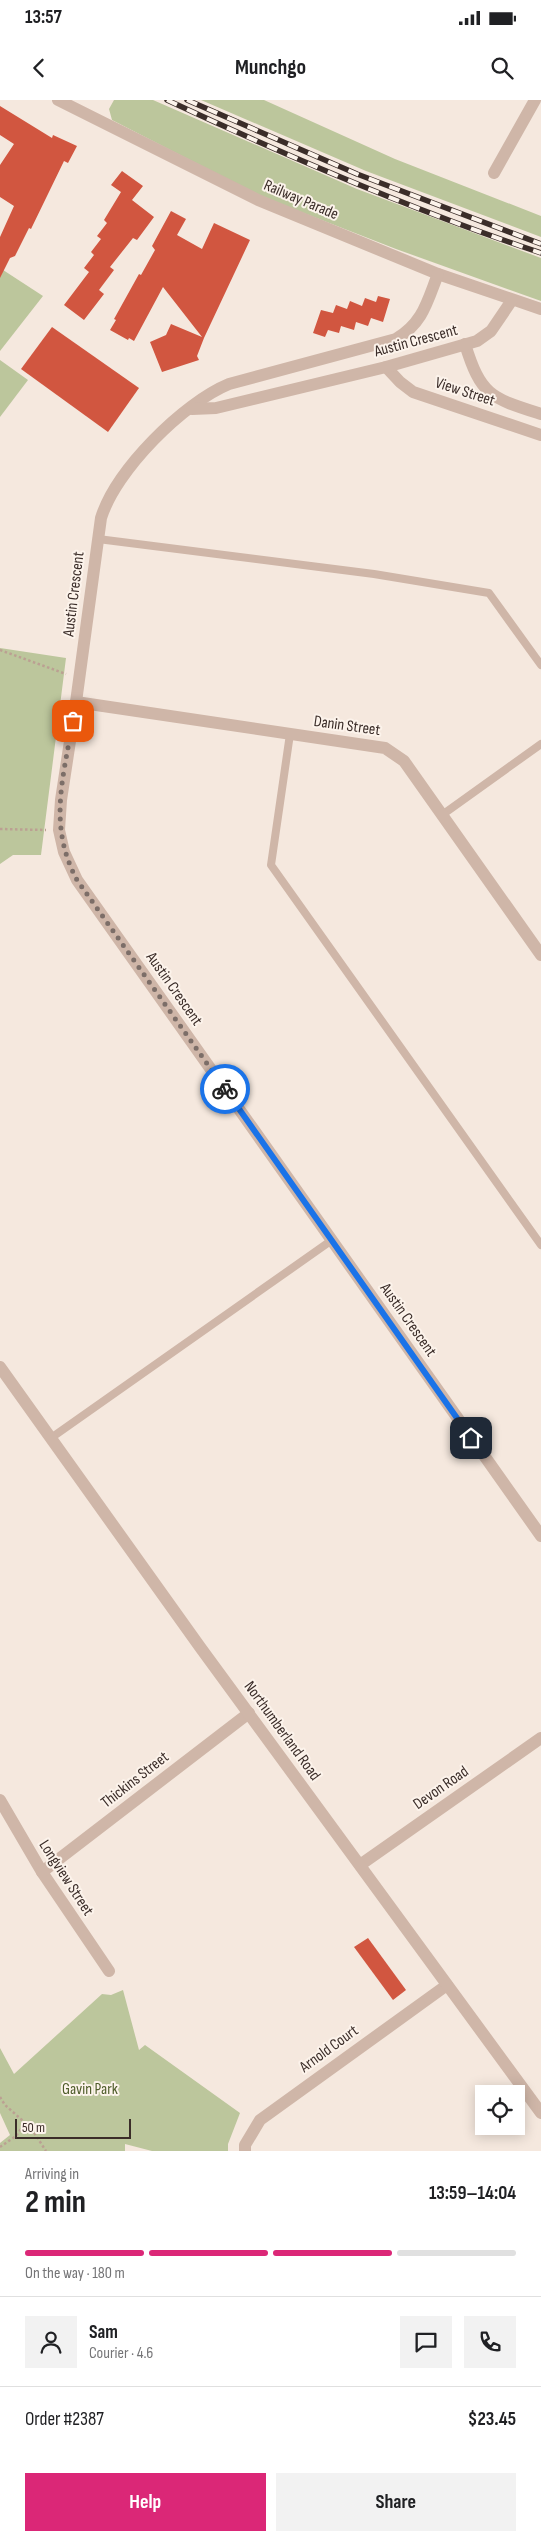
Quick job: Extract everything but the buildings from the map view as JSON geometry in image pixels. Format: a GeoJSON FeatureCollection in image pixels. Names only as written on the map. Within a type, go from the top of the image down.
{"type":"FeatureCollection","features":[{"type":"Feature","properties":{"kind":"street","name":"Railway Parade"},"geometry":{"type":"LineString","coordinates":[[58,100],[258,200],[438,274],[541,309]]}},
{"type":"Feature","properties":{"kind":"street"},"geometry":{"type":"LineString","coordinates":[[494,173],[536,100]]}},
{"type":"Feature","properties":{"kind":"street","name":"Austin Crescent"},"geometry":{"type":"LineString","coordinates":[[438,274],[416,324],[396,340],[229,384],[209,392],[192,409],[156,438],[119,482],[105,505],[98,539],[80,679],[60,800],[60,830],[64,852],[77,880],[541,1536]]}},
{"type":"Feature","properties":{"kind":"street","name":"Austin Crescent"},"geometry":{"type":"LineString","coordinates":[[192,409],[216,408],[386,367],[465,344],[486,336],[512,300]]}},
{"type":"Feature","properties":{"kind":"street","name":"View Street"},"geometry":{"type":"LineString","coordinates":[[465,344],[474,373],[493,396],[541,414]]}},
{"type":"Feature","properties":{"kind":"street","name":"View Street"},"geometry":{"type":"LineString","coordinates":[[386,367],[413,392],[541,435]]}},
{"type":"Feature","properties":{"kind":"street","name":"Danin Street"},"geometry":{"type":"LineString","coordinates":[[76,702],[386,748],[404,760],[541,955]]}},
{"type":"Feature","properties":{"kind":"street","name":"Northumberland Road"},"geometry":{"type":"LineString","coordinates":[[0,1367],[249,1713],[541,2113]]}},
{"type":"Feature","properties":{"kind":"street","name":"Thickins Street"},"geometry":{"type":"LineString","coordinates":[[42,1872],[249,1713]]}},
{"type":"Feature","properties":{"kind":"street","name":"Devon Road"},"geometry":{"type":"LineString","coordinates":[[360,1866],[541,1738]]}},
{"type":"Feature","properties":{"kind":"street","name":"Longview Street"},"geometry":{"type":"LineString","coordinates":[[0,1800],[42,1872],[109,1971]]}},
{"type":"Feature","properties":{"kind":"street","name":"Arnold Court"},"geometry":{"type":"LineString","coordinates":[[245,2151],[245,2145],[260,2120],[447,1984]]}},
{"type":"Feature","properties":{"kind":"lane"},"geometry":{"type":"LineString","coordinates":[[98,539],[374,574],[489,593],[541,666]]}},
{"type":"Feature","properties":{"kind":"lane"},"geometry":{"type":"LineString","coordinates":[[290,734],[271,865],[541,1245]]}},
{"type":"Feature","properties":{"kind":"lane"},"geometry":{"type":"LineString","coordinates":[[442,815],[541,744]]}},
{"type":"Feature","properties":{"kind":"lane"},"geometry":{"type":"LineString","coordinates":[[52,1438],[332,1240]]}},
{"type":"Feature","properties":{"kind":"path"},"geometry":{"type":"LineString","coordinates":[[0,650],[80,679]]}},
{"type":"Feature","properties":{"kind":"path"},"geometry":{"type":"LineString","coordinates":[[0,829],[60,830]]}},
{"type":"Feature","properties":{"kind":"path"},"geometry":{"type":"LineString","coordinates":[[0,2097],[5,2105],[25,2123],[46,2151]]}},
{"type":"Feature","properties":{"kind":"path"},"geometry":{"type":"LineString","coordinates":[[0,2147],[16,2136],[25,2123]]}},
{"type":"Feature","properties":{"kind":"green space"},"geometry":{"type":"Polygon","coordinates":[[[114,100],[153,100],[357,189],[541,258],[541,301],[396,249],[260,196],[112,120],[109,109],[114,100]]]}},
{"type":"Feature","properties":{"kind":"green space"},"geometry":{"type":"Polygon","coordinates":[[[201,100],[264,100],[395,159],[541,216],[541,237],[366,171],[201,100]]]}},
{"type":"Feature","properties":{"kind":"green space"},"geometry":{"type":"Polygon","coordinates":[[[0,268],[43,296],[0,351],[0,268]]]}},
{"type":"Feature","properties":{"kind":"green space"},"geometry":{"type":"Polygon","coordinates":[[[0,360],[28,380],[0,417],[0,360]]]}},
{"type":"Feature","properties":{"kind":"green space"},"geometry":{"type":"Polygon","coordinates":[[[0,648],[66,658],[41,855],[13,855],[0,864],[0,648]]]}},
{"type":"Feature","properties":{"kind":"green space","name":"Gavin Park"},"geometry":{"type":"Polygon","coordinates":[[[123,1990],[139,2050],[145,2045],[240,2113],[228,2144],[228,2151],[152,2151],[125,2144],[125,2151],[0,2151],[0,2143],[10,2135],[0,2113],[0,2048],[14,2074],[102,1994],[111,1995],[123,1990]]]}},
{"type":"Feature","properties":{"kind":"railway"},"geometry":{"type":"LineString","coordinates":[[167,100],[352,182],[446,219],[541,253]]}},
{"type":"Feature","properties":{"kind":"railway"},"geometry":{"type":"LineString","coordinates":[[187,100],[357,174],[541,244]]}},
{"type":"Feature","properties":{"kind":"way so far"},"geometry":{"type":"LineString","coordinates":[[73,721],[60,800],[60,830],[64,852],[69,865],[77,880],[225,1089]]}},
{"type":"Feature","properties":{"kind":"route"},"geometry":{"type":"LineString","coordinates":[[225,1089],[471,1438]]}}]}
